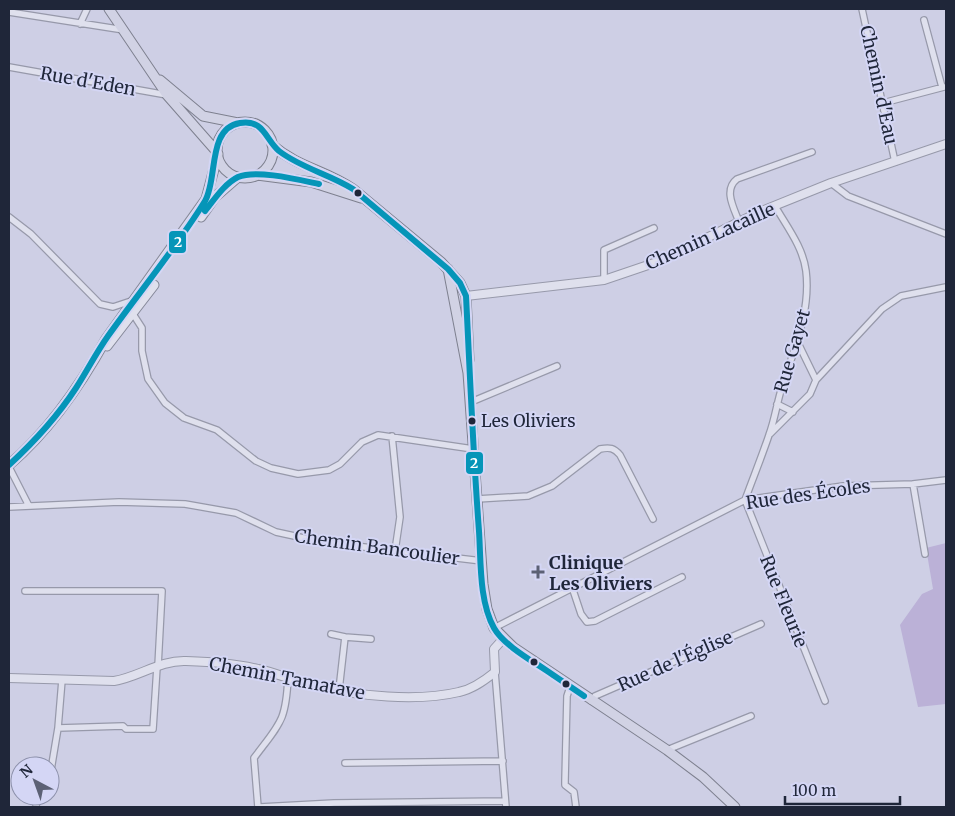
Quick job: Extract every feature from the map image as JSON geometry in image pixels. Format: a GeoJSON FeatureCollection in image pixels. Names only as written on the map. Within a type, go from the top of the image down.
{"type":"FeatureCollection","features":[{"type":"Feature","properties":{"kind":"main road"},"geometry":{"type":"LineString","coordinates":[[109,9],[167,96],[217,153],[224,169],[238,177]]}},
{"type":"Feature","properties":{"kind":"main road"},"geometry":{"type":"LineString","coordinates":[[153,73],[203,116],[238,123],[250,122],[260,126],[268,134],[272,144],[291,160],[337,179],[366,199],[448,269],[460,283],[466,296],[470,345],[468,373]]}},
{"type":"Feature","properties":{"kind":"main road"},"geometry":{"type":"LineString","coordinates":[[98,355],[106,339],[206,199],[222,133],[238,123]]}},
{"type":"Feature","properties":{"kind":"main road"},"geometry":{"type":"LineString","coordinates":[[257,175],[270,162],[272,144]]}},
{"type":"Feature","properties":{"kind":"main road"},"geometry":{"type":"LineString","coordinates":[[9,466],[40,436],[61,410],[98,355],[134,314],[215,197],[238,177],[257,175],[311,182],[366,199]]}},
{"type":"Feature","properties":{"kind":"main road"},"geometry":{"type":"LineString","coordinates":[[448,269],[468,373],[482,561],[487,609],[494,628],[503,639],[570,687],[667,750],[703,777],[735,807]]}},
{"type":"Feature","properties":{"kind":"main road"},"geometry":{"type":"LineString","coordinates":[[450,280],[466,296]]}},
{"type":"Feature","properties":{"kind":"main road"},"geometry":{"type":"LineString","coordinates":[[134,314],[132,310],[145,292],[147,284]]}},
{"type":"Feature","properties":{"kind":"street"},"geometry":{"type":"LineString","coordinates":[[30,9],[32,16]]}},
{"type":"Feature","properties":{"kind":"street"},"geometry":{"type":"LineString","coordinates":[[80,24],[87,9]]}},
{"type":"Feature","properties":{"kind":"street","name":"Chemin d'Eau"},"geometry":{"type":"LineString","coordinates":[[862,9],[895,162]]}},
{"type":"Feature","properties":{"kind":"street"},"geometry":{"type":"LineString","coordinates":[[9,12],[124,30]]}},
{"type":"Feature","properties":{"kind":"street"},"geometry":{"type":"LineString","coordinates":[[883,103],[944,87],[924,20]]}},
{"type":"Feature","properties":{"kind":"street","name":"Rue d'Eden"},"geometry":{"type":"LineString","coordinates":[[9,67],[167,96]]}},
{"type":"Feature","properties":{"kind":"street","name":"Chemin Lacaille"},"geometry":{"type":"LineString","coordinates":[[466,296],[604,280],[660,261],[739,222],[831,183],[946,144]]}},
{"type":"Feature","properties":{"kind":"street"},"geometry":{"type":"LineString","coordinates":[[739,222],[729,192],[732,182],[812,152]]}},
{"type":"Feature","properties":{"kind":"street"},"geometry":{"type":"LineString","coordinates":[[831,183],[848,196],[946,234]]}},
{"type":"Feature","properties":{"kind":"street","name":"Rue Gayet"},"geometry":{"type":"LineString","coordinates":[[745,500],[769,434],[798,343],[806,305],[806,271],[799,246],[775,206]]}},
{"type":"Feature","properties":{"kind":"street"},"geometry":{"type":"LineString","coordinates":[[9,217],[31,234],[100,304],[113,308],[136,299]]}},
{"type":"Feature","properties":{"kind":"street"},"geometry":{"type":"LineString","coordinates":[[604,280],[604,250],[654,228]]}},
{"type":"Feature","properties":{"kind":"street"},"geometry":{"type":"LineString","coordinates":[[769,434],[810,394],[816,380],[882,309],[901,296],[946,288]]}},
{"type":"Feature","properties":{"kind":"street"},"geometry":{"type":"LineString","coordinates":[[134,314],[142,328],[142,351],[148,379],[165,403],[184,418],[216,430],[256,461],[271,468],[298,474],[329,470],[340,464],[368,438],[378,435],[473,449]]}},
{"type":"Feature","properties":{"kind":"street"},"geometry":{"type":"LineString","coordinates":[[798,343],[816,380]]}},
{"type":"Feature","properties":{"kind":"street"},"geometry":{"type":"LineString","coordinates":[[471,402],[557,366]]}},
{"type":"Feature","properties":{"kind":"street"},"geometry":{"type":"LineString","coordinates":[[777,404],[793,412]]}},
{"type":"Feature","properties":{"kind":"street"},"geometry":{"type":"LineString","coordinates":[[392,436],[400,516],[395,551]]}},
{"type":"Feature","properties":{"kind":"street"},"geometry":{"type":"LineString","coordinates":[[477,499],[528,496],[552,486],[600,449],[607,447],[614,449],[620,455],[653,519]]}},
{"type":"Feature","properties":{"kind":"street"},"geometry":{"type":"LineString","coordinates":[[9,466],[29,506]]}},
{"type":"Feature","properties":{"kind":"street","name":"Rue des Écoles"},"geometry":{"type":"LineString","coordinates":[[494,628],[745,500],[843,486],[913,484],[946,480]]}},
{"type":"Feature","properties":{"kind":"street"},"geometry":{"type":"LineString","coordinates":[[913,484],[924,554]]}},
{"type":"Feature","properties":{"kind":"street","name":"Rue Fleurie"},"geometry":{"type":"LineString","coordinates":[[745,500],[825,701]]}},
{"type":"Feature","properties":{"kind":"street","name":"Chemin Bancoulier"},"geometry":{"type":"LineString","coordinates":[[9,507],[119,502],[185,504],[236,513],[276,532],[322,542],[482,561]]}},
{"type":"Feature","properties":{"kind":"street"},"geometry":{"type":"LineString","coordinates":[[572,587],[580,614],[588,622],[595,621],[682,577]]}},
{"type":"Feature","properties":{"kind":"street"},"geometry":{"type":"LineString","coordinates":[[25,591],[162,591],[152,729],[126,729],[123,726],[58,728]]}},
{"type":"Feature","properties":{"kind":"street","name":"Rue de l'Église"},"geometry":{"type":"LineString","coordinates":[[591,701],[595,696],[761,624]]}},
{"type":"Feature","properties":{"kind":"street"},"geometry":{"type":"LineString","coordinates":[[331,634],[371,638]]}},
{"type":"Feature","properties":{"kind":"street"},"geometry":{"type":"LineString","coordinates":[[339,690],[345,636]]}},
{"type":"Feature","properties":{"kind":"street"},"geometry":{"type":"LineString","coordinates":[[288,677],[286,707],[283,718],[254,758],[259,807],[334,803],[506,804],[494,649],[503,639]]}},
{"type":"Feature","properties":{"kind":"street","name":"Chemin Tamatave"},"geometry":{"type":"LineString","coordinates":[[9,678],[114,681],[130,678],[175,661],[222,663],[257,669],[315,686],[339,690],[379,695],[435,695],[459,692],[475,686],[495,672]]}},
{"type":"Feature","properties":{"kind":"street"},"geometry":{"type":"LineString","coordinates":[[53,756],[62,680]]}},
{"type":"Feature","properties":{"kind":"street"},"geometry":{"type":"LineString","coordinates":[[570,687],[567,696],[565,781],[567,788],[574,792],[576,807]]}},
{"type":"Feature","properties":{"kind":"street"},"geometry":{"type":"LineString","coordinates":[[667,750],[751,716]]}},
{"type":"Feature","properties":{"kind":"street"},"geometry":{"type":"LineString","coordinates":[[345,763],[503,761]]}},
{"type":"Feature","properties":{"kind":"shaded area"},"geometry":{"type":"Polygon","coordinates":[[[946,543],[946,704],[918,707],[900,625],[922,594],[933,589],[926,548],[946,543]]]}},
{"type":"Feature","properties":{"kind":"transit line","name":"2"},"geometry":{"type":"LineString","coordinates":[[9,465],[61,409],[99,349],[170,253],[205,201],[209,192],[215,156],[222,134],[230,127],[240,123],[254,124],[263,131],[279,151],[288,157],[353,189],[448,269],[460,283],[466,296],[481,568],[486,606],[489,617],[499,635],[521,654],[553,675]]}},
{"type":"Feature","properties":{"kind":"transit line","name":"2"},"geometry":{"type":"LineString","coordinates":[[205,211],[228,184],[238,177],[246,175],[278,176],[319,184]]}},
{"type":"Feature","properties":{"kind":"transit line","name":"2"},"geometry":{"type":"LineString","coordinates":[[534,662],[584,696]]}},
{"type":"Feature","properties":{"kind":"place","name":"Les Oliviers"},"geometry":{"type":"Point","coordinates":[472,421]}},
{"type":"Feature","properties":{"kind":"place","name":"Clinique Les Oliviers"},"geometry":{"type":"Point","coordinates":[538,572]}}]}
